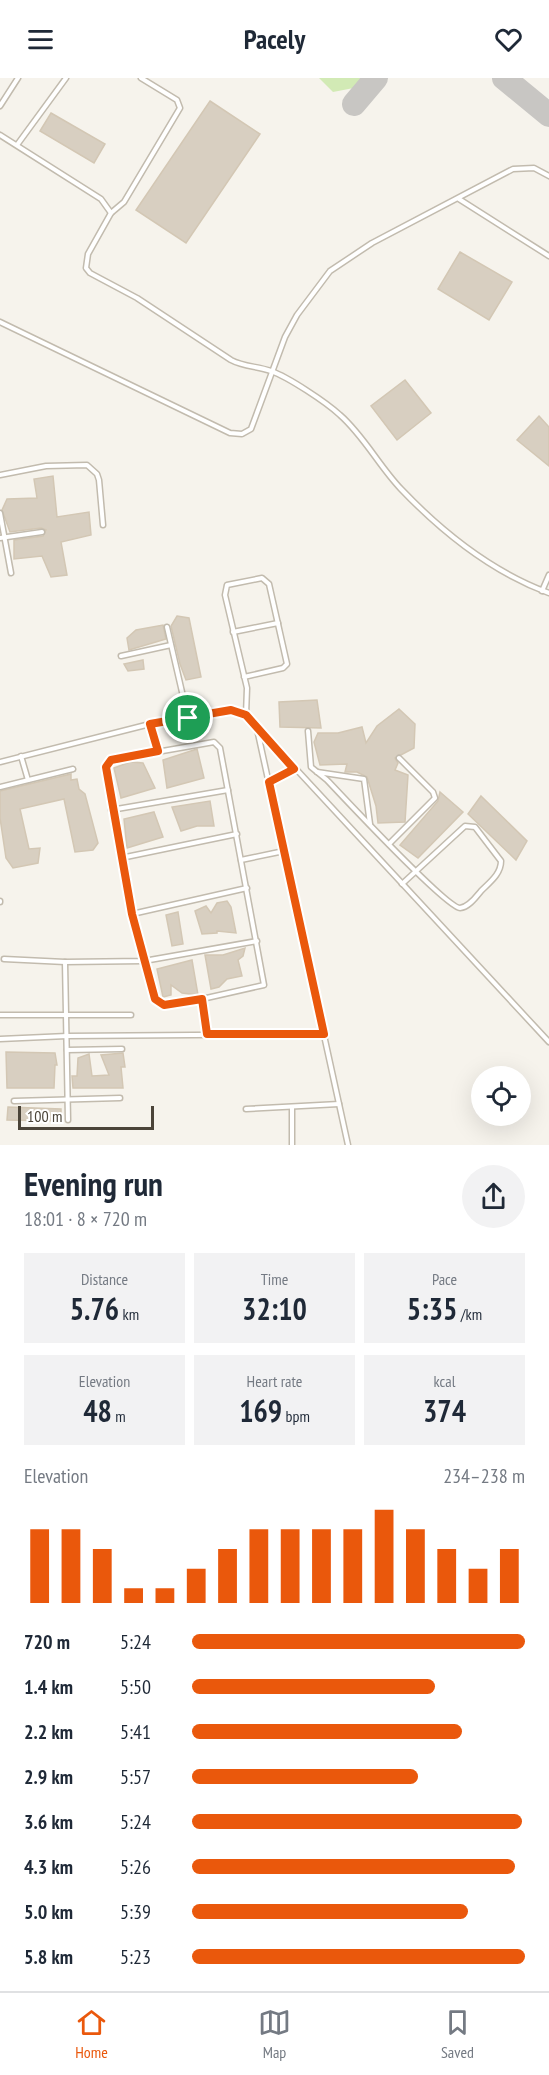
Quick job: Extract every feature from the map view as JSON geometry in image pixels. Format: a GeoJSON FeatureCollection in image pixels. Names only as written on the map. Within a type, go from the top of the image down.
{"type":"FeatureCollection","features":[{"type":"Feature","properties":{"kind":"lane"},"geometry":{"type":"LineString","coordinates":[[0,105],[18,78]]}},
{"type":"Feature","properties":{"kind":"lane"},"geometry":{"type":"LineString","coordinates":[[17,146],[66,78]]}},
{"type":"Feature","properties":{"kind":"lane"},"geometry":{"type":"LineString","coordinates":[[141,78],[177,100],[180,108],[152,159],[124,202],[111,213],[88,254],[86,268],[90,273],[143,302],[231,360],[271,371],[340,414],[400,488],[484,561],[505,574],[549,593]]}},
{"type":"Feature","properties":{"kind":"lane"},"geometry":{"type":"LineString","coordinates":[[0,135],[101,199],[111,213]]}},
{"type":"Feature","properties":{"kind":"lane"},"geometry":{"type":"LineString","coordinates":[[0,322],[236,435],[251,429],[271,371],[297,315],[330,271],[372,243],[513,169],[534,168],[549,176]]}},
{"type":"Feature","properties":{"kind":"lane"},"geometry":{"type":"LineString","coordinates":[[459,199],[549,256]]}},
{"type":"Feature","properties":{"kind":"lane"},"geometry":{"type":"LineString","coordinates":[[0,475],[46,466],[87,465],[97,474],[99,480],[103,525]]}},
{"type":"Feature","properties":{"kind":"lane"},"geometry":{"type":"LineString","coordinates":[[0,513],[11,573]]}},
{"type":"Feature","properties":{"kind":"lane"},"geometry":{"type":"LineString","coordinates":[[3,537],[42,532]]}},
{"type":"Feature","properties":{"kind":"lane"},"geometry":{"type":"LineString","coordinates":[[543,591],[549,576]]}},
{"type":"Feature","properties":{"kind":"lane"},"geometry":{"type":"LineString","coordinates":[[244,676],[285,667],[287,661],[269,584],[257,578],[225,588],[248,697],[246,715]]}},
{"type":"Feature","properties":{"kind":"lane"},"geometry":{"type":"LineString","coordinates":[[233,632],[278,622]]}},
{"type":"Feature","properties":{"kind":"lane"},"geometry":{"type":"LineString","coordinates":[[167,627],[188,718]]}},
{"type":"Feature","properties":{"kind":"lane"},"geometry":{"type":"LineString","coordinates":[[121,656],[171,645]]}},
{"type":"Feature","properties":{"kind":"lane"},"geometry":{"type":"LineString","coordinates":[[0,762],[150,724],[231,710],[246,715],[549,1042]]}},
{"type":"Feature","properties":{"kind":"lane"},"geometry":{"type":"LineString","coordinates":[[150,724],[158,751]]}},
{"type":"Feature","properties":{"kind":"lane"},"geometry":{"type":"LineString","coordinates":[[257,728],[348,1145]]}},
{"type":"Feature","properties":{"kind":"lane"},"geometry":{"type":"LineString","coordinates":[[308,731],[310,764],[316,772],[417,872],[452,905],[459,908],[468,905],[497,875],[501,861],[475,827],[468,825],[417,872],[402,884]]}},
{"type":"Feature","properties":{"kind":"lane"},"geometry":{"type":"LineString","coordinates":[[214,742],[218,744],[242,860],[264,985],[202,999],[159,1003],[155,999],[132,914],[111,810],[107,763],[158,751],[214,742]]}},
{"type":"Feature","properties":{"kind":"lane"},"geometry":{"type":"LineString","coordinates":[[21,756],[28,780]]}},
{"type":"Feature","properties":{"kind":"lane"},"geometry":{"type":"LineString","coordinates":[[389,844],[435,798],[433,792],[399,758]]}},
{"type":"Feature","properties":{"kind":"lane"},"geometry":{"type":"LineString","coordinates":[[0,787],[73,769]]}},
{"type":"Feature","properties":{"kind":"lane"},"geometry":{"type":"LineString","coordinates":[[269,782],[294,769]]}},
{"type":"Feature","properties":{"kind":"lane"},"geometry":{"type":"LineString","coordinates":[[316,772],[364,779],[370,824]]}},
{"type":"Feature","properties":{"kind":"lane"},"geometry":{"type":"LineString","coordinates":[[111,810],[228,790]]}},
{"type":"Feature","properties":{"kind":"lane"},"geometry":{"type":"LineString","coordinates":[[121,858],[237,834]]}},
{"type":"Feature","properties":{"kind":"lane"},"geometry":{"type":"LineString","coordinates":[[242,860],[284,851]]}},
{"type":"Feature","properties":{"kind":"lane"},"geometry":{"type":"LineString","coordinates":[[132,914],[247,888]]}},
{"type":"Feature","properties":{"kind":"lane"},"geometry":{"type":"LineString","coordinates":[[4,959],[65,962],[144,961],[257,941]]}},
{"type":"Feature","properties":{"kind":"lane"},"geometry":{"type":"LineString","coordinates":[[65,962],[68,1120]]}},
{"type":"Feature","properties":{"kind":"lane"},"geometry":{"type":"LineString","coordinates":[[202,999],[207,1034]]}},
{"type":"Feature","properties":{"kind":"lane"},"geometry":{"type":"LineString","coordinates":[[0,1015],[131,1015]]}},
{"type":"Feature","properties":{"kind":"lane"},"geometry":{"type":"LineString","coordinates":[[0,1039],[67,1036],[324,1034]]}},
{"type":"Feature","properties":{"kind":"lane"},"geometry":{"type":"LineString","coordinates":[[67,1050],[122,1049]]}},
{"type":"Feature","properties":{"kind":"lane"},"geometry":{"type":"LineString","coordinates":[[14,1101],[120,1098]]}},
{"type":"Feature","properties":{"kind":"lane"},"geometry":{"type":"LineString","coordinates":[[246,1109],[339,1104]]}},
{"type":"Feature","properties":{"kind":"lane"},"geometry":{"type":"LineString","coordinates":[[292,1107],[292,1145]]}},
{"type":"Feature","properties":{"kind":"green space"},"geometry":{"type":"Polygon","coordinates":[[[319,78],[367,78],[364,86],[333,92],[319,78]]]}},
{"type":"Feature","properties":{"kind":"building"},"geometry":{"type":"Polygon","coordinates":[[[210,101],[260,134],[186,243],[136,210],[210,101]]]}},
{"type":"Feature","properties":{"kind":"building"},"geometry":{"type":"Polygon","coordinates":[[[51,113],[105,144],[94,163],[40,131],[51,113]]]}},
{"type":"Feature","properties":{"kind":"building"},"geometry":{"type":"Polygon","coordinates":[[[460,252],[512,282],[489,320],[438,289],[460,252]]]}},
{"type":"Feature","properties":{"kind":"building"},"geometry":{"type":"Polygon","coordinates":[[[405,380],[431,413],[397,440],[371,406],[405,380]]]}},
{"type":"Feature","properties":{"kind":"building"},"geometry":{"type":"Polygon","coordinates":[[[539,416],[549,427],[549,466],[517,440],[539,416]]]}},
{"type":"Feature","properties":{"kind":"building"},"geometry":{"type":"Polygon","coordinates":[[[53,476],[57,517],[89,512],[91,535],[61,542],[67,575],[51,577],[42,556],[14,559],[14,540],[43,536],[46,530],[41,528],[10,532],[2,510],[7,499],[37,498],[34,479],[53,476]]]}},
{"type":"Feature","properties":{"kind":"building"},"geometry":{"type":"Polygon","coordinates":[[[177,616],[189,618],[201,677],[186,680],[171,626],[177,616]]]}},
{"type":"Feature","properties":{"kind":"building"},"geometry":{"type":"Polygon","coordinates":[[[163,625],[166,639],[129,650],[127,638],[136,630],[163,625]]]}},
{"type":"Feature","properties":{"kind":"building"},"geometry":{"type":"Polygon","coordinates":[[[143,660],[144,669],[128,671],[124,664],[143,660]]]}},
{"type":"Feature","properties":{"kind":"building"},"geometry":{"type":"Polygon","coordinates":[[[317,700],[321,728],[280,727],[279,702],[317,700]]]}},
{"type":"Feature","properties":{"kind":"building"},"geometry":{"type":"Polygon","coordinates":[[[399,709],[415,724],[414,748],[395,758],[398,763],[395,770],[408,775],[405,822],[378,823],[376,806],[367,777],[357,772],[345,772],[347,764],[320,765],[314,742],[318,733],[338,733],[362,727],[366,743],[377,726],[399,709]]]}},
{"type":"Feature","properties":{"kind":"building"},"geometry":{"type":"Polygon","coordinates":[[[197,749],[204,778],[167,788],[163,760],[197,749]]]}},
{"type":"Feature","properties":{"kind":"building"},"geometry":{"type":"Polygon","coordinates":[[[130,762],[143,763],[155,788],[121,798],[114,768],[130,762]]]}},
{"type":"Feature","properties":{"kind":"building"},"geometry":{"type":"Polygon","coordinates":[[[71,774],[71,780],[77,779],[79,789],[85,794],[98,843],[93,850],[75,852],[64,799],[20,809],[29,849],[40,848],[38,863],[13,868],[6,858],[0,818],[0,791],[71,774]]]}},
{"type":"Feature","properties":{"kind":"building"},"geometry":{"type":"Polygon","coordinates":[[[440,792],[463,812],[418,858],[400,845],[438,801],[440,792]]]}},
{"type":"Feature","properties":{"kind":"building"},"geometry":{"type":"Polygon","coordinates":[[[481,796],[527,841],[516,860],[468,814],[481,796]]]}},
{"type":"Feature","properties":{"kind":"building"},"geometry":{"type":"Polygon","coordinates":[[[210,801],[214,826],[197,826],[181,831],[172,807],[210,801]]]}},
{"type":"Feature","properties":{"kind":"building"},"geometry":{"type":"Polygon","coordinates":[[[154,812],[163,837],[127,848],[124,819],[154,812]]]}},
{"type":"Feature","properties":{"kind":"building"},"geometry":{"type":"Polygon","coordinates":[[[227,901],[231,907],[236,933],[217,931],[217,933],[202,934],[195,911],[206,906],[211,913],[217,903],[227,901]]]}},
{"type":"Feature","properties":{"kind":"building"},"geometry":{"type":"Polygon","coordinates":[[[178,912],[183,944],[172,946],[166,915],[178,912]]]}},
{"type":"Feature","properties":{"kind":"building"},"geometry":{"type":"Polygon","coordinates":[[[245,948],[243,956],[238,960],[242,976],[227,979],[219,987],[211,989],[205,955],[223,955],[245,948]]]}},
{"type":"Feature","properties":{"kind":"building"},"geometry":{"type":"Polygon","coordinates":[[[192,960],[198,995],[182,993],[171,985],[171,995],[163,997],[157,969],[192,960]]]}},
{"type":"Feature","properties":{"kind":"building"},"geometry":{"type":"Polygon","coordinates":[[[6,1052],[55,1053],[57,1065],[55,1065],[54,1088],[7,1088],[6,1052]]]}},
{"type":"Feature","properties":{"kind":"building"},"geometry":{"type":"Polygon","coordinates":[[[123,1053],[125,1067],[121,1067],[123,1088],[73,1088],[72,1076],[77,1076],[78,1058],[89,1054],[92,1076],[109,1075],[101,1055],[123,1053]]]}},
{"type":"Feature","properties":{"kind":"building"},"geometry":{"type":"Polygon","coordinates":[[[8,1107],[61,1109],[61,1121],[7,1120],[8,1107]]]}},
{"type":"Feature","properties":{"kind":"taxiway"},"geometry":{"type":"LineString","coordinates":[[354,104],[376,78]]}},
{"type":"Feature","properties":{"kind":"taxiway"},"geometry":{"type":"LineString","coordinates":[[504,78],[549,115]]}},
{"type":"Feature","properties":{"kind":"route"},"geometry":{"type":"LineString","coordinates":[[231,710],[239,711],[246,715],[294,769],[269,782],[324,1034],[207,1034],[202,999],[164,1005],[155,999],[132,914],[111,810],[106,767],[111,760],[158,751],[150,724],[188,718],[231,710]]}}]}
